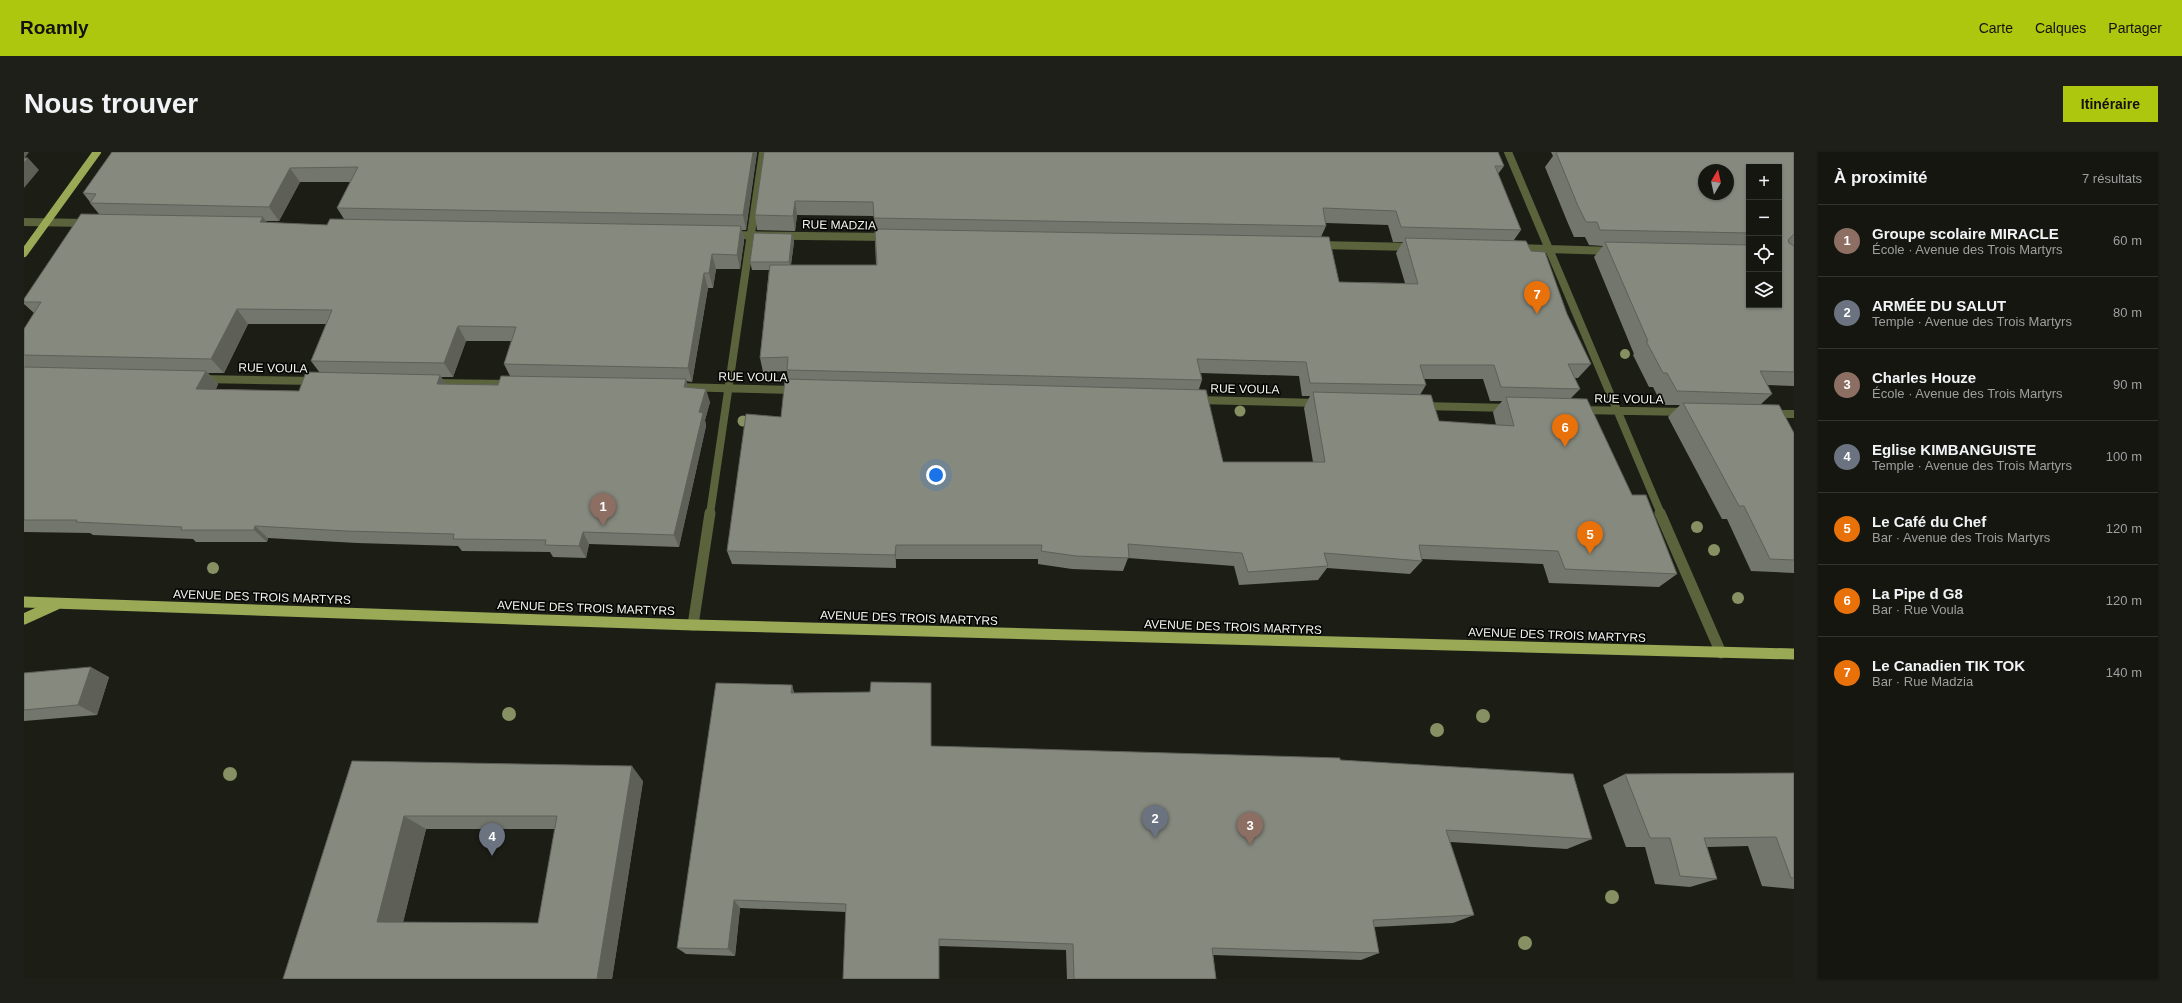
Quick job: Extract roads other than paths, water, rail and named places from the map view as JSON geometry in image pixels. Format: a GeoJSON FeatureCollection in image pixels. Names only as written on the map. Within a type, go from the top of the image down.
{"type":"FeatureCollection","features":[{"type":"Feature","properties":{"kind":"main road"},"geometry":{"type":"LineString","coordinates":[[24,253],[97,152]]}},
{"type":"Feature","properties":{"kind":"main road","name":"AVENUE DES TROIS MARTYRS"},"geometry":{"type":"LineString","coordinates":[[24,602],[693,625],[1794,654]]}},
{"type":"Feature","properties":{"kind":"main road"},"geometry":{"type":"LineString","coordinates":[[24,619],[60,603]]}},
{"type":"Feature","properties":{"kind":"street"},"geometry":{"type":"LineString","coordinates":[[693,625],[730,388],[763,152]]}},
{"type":"Feature","properties":{"kind":"street"},"geometry":{"type":"LineString","coordinates":[[1508,152],[1616,411],[1721,653]]}},
{"type":"Feature","properties":{"kind":"street"},"geometry":{"type":"LineString","coordinates":[[24,222],[101,223]]}},
{"type":"Feature","properties":{"kind":"street","name":"RUE MADZIA"},"geometry":{"type":"LineString","coordinates":[[720,234],[895,238]]}},
{"type":"Feature","properties":{"kind":"street"},"geometry":{"type":"LineString","coordinates":[[1309,245],[1420,247]]}},
{"type":"Feature","properties":{"kind":"street"},"geometry":{"type":"LineString","coordinates":[[1508,248],[1617,251]]}},
{"type":"Feature","properties":{"kind":"street","name":"RUE VOULA"},"geometry":{"type":"LineString","coordinates":[[191,378],[326,381]]}},
{"type":"Feature","properties":{"kind":"street"},"geometry":{"type":"LineString","coordinates":[[421,383],[516,384]]}},
{"type":"Feature","properties":{"kind":"street","name":"RUE VOULA"},"geometry":{"type":"LineString","coordinates":[[667,387],[802,390]]}},
{"type":"Feature","properties":{"kind":"street","name":"RUE VOULA"},"geometry":{"type":"LineString","coordinates":[[1185,400],[1329,404]]}},
{"type":"Feature","properties":{"kind":"street"},"geometry":{"type":"LineString","coordinates":[[1408,406],[1520,408]]}},
{"type":"Feature","properties":{"kind":"street","name":"RUE VOULA"},"geometry":{"type":"LineString","coordinates":[[1568,410],[1693,412]]}},
{"type":"Feature","properties":{"kind":"street"},"geometry":{"type":"LineString","coordinates":[[1763,414],[1794,414]]}},
{"type":"Feature","properties":{"kind":"place","name":"Le Canadien TIK TOK"},"geometry":{"type":"Point","coordinates":[1537,314]}},
{"type":"Feature","properties":{"kind":"place","name":"La Pipe d G8"},"geometry":{"type":"Point","coordinates":[1565,447]}},
{"type":"Feature","properties":{"kind":"place","name":"Groupe scolaire MIRACLE"},"geometry":{"type":"Point","coordinates":[603,526]}},
{"type":"Feature","properties":{"kind":"place","name":"Le Café du Chef"},"geometry":{"type":"Point","coordinates":[1590,554]}},
{"type":"Feature","properties":{"kind":"place","name":"ARMÉE DU SALUT"},"geometry":{"type":"Point","coordinates":[1155,838]}},
{"type":"Feature","properties":{"kind":"place","name":"Charles Houze"},"geometry":{"type":"Point","coordinates":[1250,845]}},
{"type":"Feature","properties":{"kind":"place","name":"Eglise KIMBANGUISTE"},"geometry":{"type":"Point","coordinates":[492,856]}}]}
